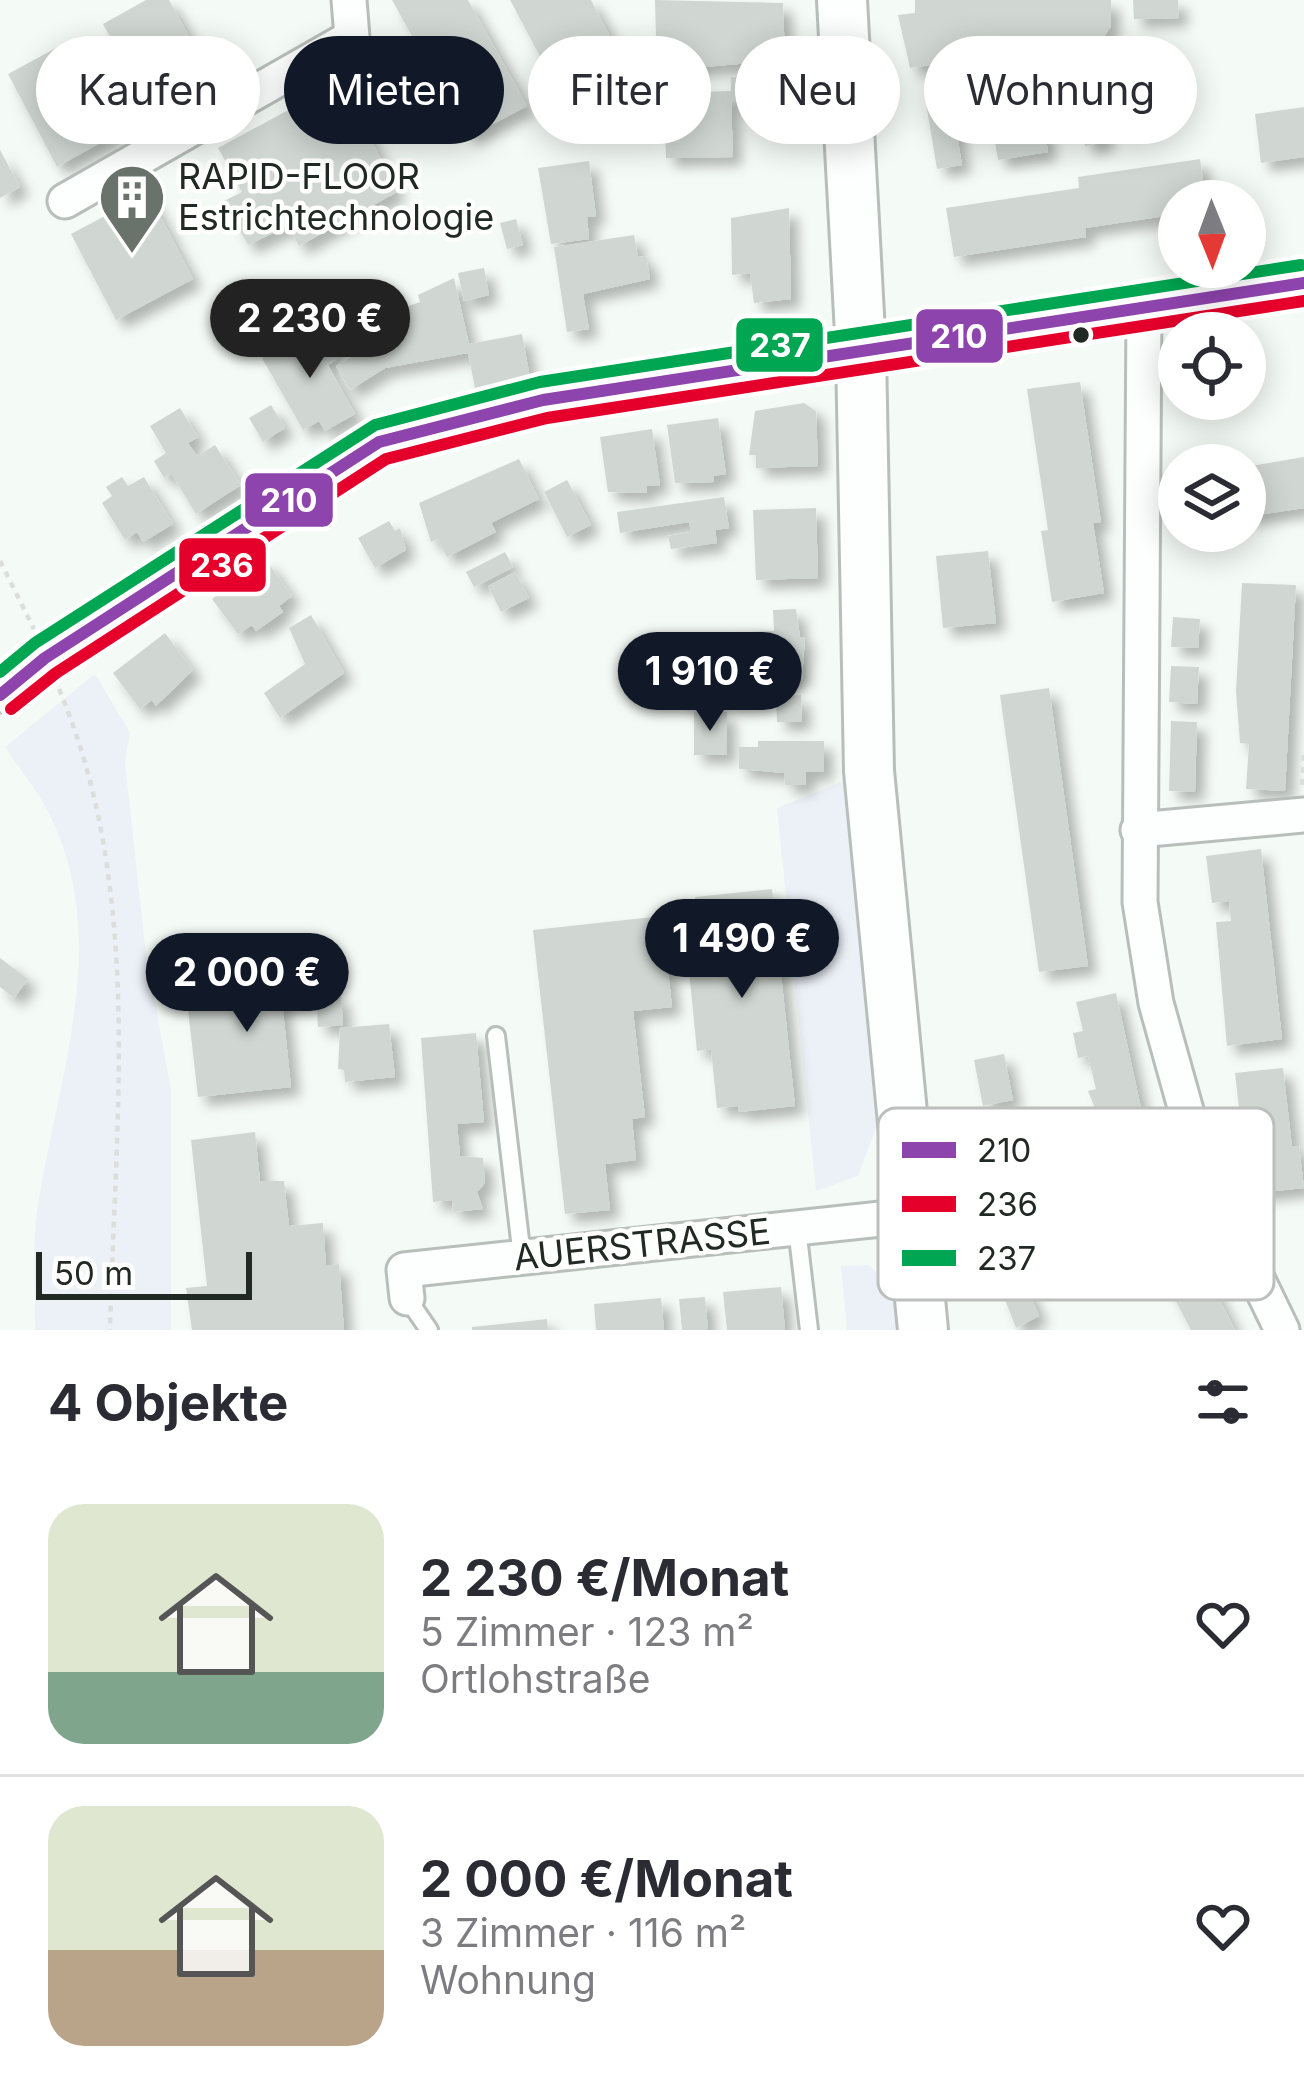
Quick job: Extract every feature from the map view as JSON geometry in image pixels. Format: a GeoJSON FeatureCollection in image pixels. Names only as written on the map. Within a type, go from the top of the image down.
{"type":"FeatureCollection","features":[{"type":"Feature","properties":{"kind":"street"},"geometry":{"type":"LineString","coordinates":[[65,201],[352,37],[349,0]]}},
{"type":"Feature","properties":{"kind":"street"},"geometry":{"type":"LineString","coordinates":[[842,0],[861,352],[869,771],[900,1108]]}},
{"type":"Feature","properties":{"kind":"street"},"geometry":{"type":"LineString","coordinates":[[0,694],[45,658],[379,442],[543,400],[1304,284]]}},
{"type":"Feature","properties":{"kind":"street"},"geometry":{"type":"LineString","coordinates":[[1144,310],[1140,902],[1156,1003],[1188,1108]]}},
{"type":"Feature","properties":{"kind":"street"},"geometry":{"type":"LineString","coordinates":[[1138,830],[1304,814]]}},
{"type":"Feature","properties":{"kind":"street","name":"AUERSTRASSE"},"geometry":{"type":"LineString","coordinates":[[406,1298],[404,1270],[878,1219]]}},
{"type":"Feature","properties":{"kind":"street"},"geometry":{"type":"LineString","coordinates":[[920,1300],[923,1330]]}},
{"type":"Feature","properties":{"kind":"street"},"geometry":{"type":"LineString","coordinates":[[1268,1300],[1282,1330]]}},
{"type":"Feature","properties":{"kind":"lane"},"geometry":{"type":"LineString","coordinates":[[496,1036],[522,1257]]}},
{"type":"Feature","properties":{"kind":"lane"},"geometry":{"type":"LineString","coordinates":[[797,1228],[809,1330]]}},
{"type":"Feature","properties":{"kind":"lane"},"geometry":{"type":"LineString","coordinates":[[406,1298],[429,1330]]}},
{"type":"Feature","properties":{"kind":"path"},"geometry":{"type":"LineString","coordinates":[[0,561],[82,754],[118,940],[110,1330]]}},
{"type":"Feature","properties":{"kind":"shaded area"},"geometry":{"type":"Polygon","coordinates":[[[95,674],[130,733],[125,762],[145,946],[171,1091],[171,1330],[35,1330],[35,1225],[75,1008],[77,907],[66,857],[46,808],[5,747],[95,674]]]}},
{"type":"Feature","properties":{"kind":"shaded area"},"geometry":{"type":"Polygon","coordinates":[[[844,781],[876,1128],[858,1176],[816,1191],[777,808],[844,781]]]}},
{"type":"Feature","properties":{"kind":"shaded area"},"geometry":{"type":"Polygon","coordinates":[[[868,1265],[878,1273],[878,1300],[893,1300],[897,1330],[847,1330],[841,1266],[868,1265]]]}},
{"type":"Feature","properties":{"kind":"building"},"geometry":{"type":"Polygon","coordinates":[[[146,0],[169,0],[189,36],[110,36],[103,24],[146,0]]]}},
{"type":"Feature","properties":{"kind":"building"},"geometry":{"type":"Polygon","coordinates":[[[392,0],[468,0],[488,36],[412,36],[392,0]]]}},
{"type":"Feature","properties":{"kind":"building"},"geometry":{"type":"Polygon","coordinates":[[[510,0],[591,0],[610,36],[529,36],[510,0]]]}},
{"type":"Feature","properties":{"kind":"building"},"geometry":{"type":"Polygon","coordinates":[[[655,0],[783,3],[784,36],[735,36],[735,64],[711,66],[711,36],[656,36],[655,0]]]}},
{"type":"Feature","properties":{"kind":"building"},"geometry":{"type":"Polygon","coordinates":[[[915,0],[1111,0],[1111,26],[1105,36],[924,36],[924,66],[910,68],[898,15],[915,13],[915,0]]]}},
{"type":"Feature","properties":{"kind":"building"},"geometry":{"type":"Polygon","coordinates":[[[1133,0],[1178,0],[1179,18],[1134,19],[1133,0]]]}},
{"type":"Feature","properties":{"kind":"building"},"geometry":{"type":"Polygon","coordinates":[[[36,59],[36,127],[8,74],[36,59]]]}},
{"type":"Feature","properties":{"kind":"building"},"geometry":{"type":"Polygon","coordinates":[[[504,65],[527,106],[504,118],[504,65]]]}},
{"type":"Feature","properties":{"kind":"building"},"geometry":{"type":"Polygon","coordinates":[[[731,77],[735,77],[733,157],[666,158],[666,144],[711,144],[711,92],[731,91],[731,77]]]}},
{"type":"Feature","properties":{"kind":"building"},"geometry":{"type":"Polygon","coordinates":[[[1304,107],[1304,157],[1261,163],[1255,114],[1304,107]]]}},
{"type":"Feature","properties":{"kind":"building"},"geometry":{"type":"Polygon","coordinates":[[[284,112],[284,144],[373,144],[397,192],[299,246],[288,226],[248,245],[224,201],[242,192],[218,148],[260,144],[260,125],[284,112]]]}},
{"type":"Feature","properties":{"kind":"building"},"geometry":{"type":"Polygon","coordinates":[[[45,144],[98,144],[57,167],[45,144]]]}},
{"type":"Feature","properties":{"kind":"building"},"geometry":{"type":"Polygon","coordinates":[[[933,144],[958,144],[962,165],[937,169],[933,144]]]}},
{"type":"Feature","properties":{"kind":"building"},"geometry":{"type":"Polygon","coordinates":[[[995,144],[1047,144],[1048,152],[998,160],[995,144]]]}},
{"type":"Feature","properties":{"kind":"building"},"geometry":{"type":"Polygon","coordinates":[[[0,150],[20,187],[0,198],[0,150]]]}},
{"type":"Feature","properties":{"kind":"building"},"geometry":{"type":"Polygon","coordinates":[[[1200,159],[1203,180],[1158,180],[1158,217],[1085,228],[1086,237],[954,257],[946,208],[1079,188],[1078,177],[1200,159]]]}},
{"type":"Feature","properties":{"kind":"building"},"geometry":{"type":"Polygon","coordinates":[[[589,161],[596,216],[587,217],[589,239],[551,244],[538,168],[589,161]]]}},
{"type":"Feature","properties":{"kind":"building","name":"RAPID-FLOOR Estrichtechnologie"},"geometry":{"type":"Polygon","coordinates":[[[148,193],[193,279],[116,320],[71,234],[148,193]]]}},
{"type":"Feature","properties":{"kind":"building"},"geometry":{"type":"Polygon","coordinates":[[[789,208],[791,299],[754,303],[750,273],[732,275],[731,218],[789,208]]]}},
{"type":"Feature","properties":{"kind":"building"},"geometry":{"type":"Polygon","coordinates":[[[516,219],[523,245],[507,249],[500,223],[516,219]]]}},
{"type":"Feature","properties":{"kind":"building"},"geometry":{"type":"Polygon","coordinates":[[[634,235],[638,257],[646,256],[650,279],[583,294],[589,329],[567,332],[554,247],[634,235]]]}},
{"type":"Feature","properties":{"kind":"building"},"geometry":{"type":"Polygon","coordinates":[[[484,268],[489,295],[464,301],[458,273],[484,268]]]}},
{"type":"Feature","properties":{"kind":"building"},"geometry":{"type":"Polygon","coordinates":[[[454,278],[469,344],[522,334],[530,378],[475,388],[468,353],[385,368],[350,390],[336,366],[374,343],[383,355],[371,328],[379,327],[377,317],[420,302],[418,295],[454,278]]]}},
{"type":"Feature","properties":{"kind":"building"},"geometry":{"type":"Polygon","coordinates":[[[320,326],[338,359],[328,365],[355,414],[325,431],[319,421],[303,430],[262,358],[320,326]]]}},
{"type":"Feature","properties":{"kind":"building"},"geometry":{"type":"Polygon","coordinates":[[[1080,382],[1101,522],[1093,523],[1104,593],[1052,602],[1041,531],[1048,530],[1027,389],[1080,382]]]}},
{"type":"Feature","properties":{"kind":"building"},"geometry":{"type":"Polygon","coordinates":[[[804,403],[816,411],[818,466],[756,468],[756,455],[749,455],[755,411],[804,403]]]}},
{"type":"Feature","properties":{"kind":"building"},"geometry":{"type":"Polygon","coordinates":[[[271,405],[285,428],[263,442],[249,418],[271,405]]]}},
{"type":"Feature","properties":{"kind":"building"},"geometry":{"type":"Polygon","coordinates":[[[180,408],[198,437],[188,443],[197,456],[215,445],[241,485],[196,514],[171,473],[164,478],[154,461],[166,453],[150,426],[180,408]]]}},
{"type":"Feature","properties":{"kind":"building"},"geometry":{"type":"Polygon","coordinates":[[[718,418],[726,474],[713,476],[714,482],[675,483],[667,425],[718,418]]]}},
{"type":"Feature","properties":{"kind":"building"},"geometry":{"type":"Polygon","coordinates":[[[652,429],[660,485],[646,486],[647,493],[608,492],[600,437],[652,429]]]}},
{"type":"Feature","properties":{"kind":"building"},"geometry":{"type":"Polygon","coordinates":[[[1304,457],[1304,508],[1266,514],[1266,463],[1304,457]]]}},
{"type":"Feature","properties":{"kind":"building"},"geometry":{"type":"Polygon","coordinates":[[[519,459],[539,499],[491,523],[496,532],[447,557],[438,539],[431,542],[419,503],[519,459]]]}},
{"type":"Feature","properties":{"kind":"building"},"geometry":{"type":"Polygon","coordinates":[[[122,477],[128,486],[144,477],[173,524],[143,542],[137,532],[125,540],[102,503],[112,496],[106,487],[122,477]]]}},
{"type":"Feature","properties":{"kind":"building"},"geometry":{"type":"Polygon","coordinates":[[[567,480],[591,525],[567,537],[544,492],[567,480]]]}},
{"type":"Feature","properties":{"kind":"building"},"geometry":{"type":"Polygon","coordinates":[[[724,497],[729,528],[715,530],[717,543],[671,549],[668,536],[691,532],[689,522],[620,533],[617,512],[724,497]]]}},
{"type":"Feature","properties":{"kind":"building"},"geometry":{"type":"Polygon","coordinates":[[[816,508],[818,578],[756,580],[753,510],[816,508]]]}},
{"type":"Feature","properties":{"kind":"building"},"geometry":{"type":"Polygon","coordinates":[[[389,521],[395,531],[400,528],[406,550],[375,568],[358,538],[389,521]]]}},
{"type":"Feature","properties":{"kind":"building"},"geometry":{"type":"Polygon","coordinates":[[[988,551],[996,623],[943,628],[936,556],[988,551]]]}},
{"type":"Feature","properties":{"kind":"building"},"geometry":{"type":"Polygon","coordinates":[[[505,552],[513,567],[474,587],[466,572],[505,552]]]}},
{"type":"Feature","properties":{"kind":"building"},"geometry":{"type":"Polygon","coordinates":[[[266,560],[292,596],[279,606],[283,612],[256,631],[252,625],[238,634],[212,599],[266,560]]]}},
{"type":"Feature","properties":{"kind":"building"},"geometry":{"type":"Polygon","coordinates":[[[515,572],[529,598],[501,612],[488,586],[515,572]]]}},
{"type":"Feature","properties":{"kind":"building"},"geometry":{"type":"Polygon","coordinates":[[[1242,583],[1296,585],[1285,791],[1246,789],[1249,744],[1240,743],[1236,691],[1242,583]]]}},
{"type":"Feature","properties":{"kind":"building"},"geometry":{"type":"Polygon","coordinates":[[[796,609],[800,637],[805,637],[802,679],[726,682],[724,633],[774,631],[773,610],[796,609]]]}},
{"type":"Feature","properties":{"kind":"building"},"geometry":{"type":"Polygon","coordinates":[[[311,615],[344,673],[280,718],[264,693],[305,664],[289,628],[311,615]]]}},
{"type":"Feature","properties":{"kind":"building"},"geometry":{"type":"Polygon","coordinates":[[[1173,617],[1200,619],[1198,648],[1171,647],[1173,617]]]}},
{"type":"Feature","properties":{"kind":"building"},"geometry":{"type":"Polygon","coordinates":[[[165,633],[193,670],[156,706],[152,700],[140,709],[113,673],[165,633]]]}},
{"type":"Feature","properties":{"kind":"building"},"geometry":{"type":"Polygon","coordinates":[[[1171,666],[1199,667],[1197,704],[1169,702],[1171,666]]]}},
{"type":"Feature","properties":{"kind":"building"},"geometry":{"type":"Polygon","coordinates":[[[707,671],[708,699],[685,701],[683,673],[707,671]]]}},
{"type":"Feature","properties":{"kind":"building"},"geometry":{"type":"Polygon","coordinates":[[[1049,688],[1088,966],[1039,972],[1000,695],[1049,688]]]}},
{"type":"Feature","properties":{"kind":"building"},"geometry":{"type":"Polygon","coordinates":[[[801,695],[802,722],[777,722],[776,696],[801,695]]]}},
{"type":"Feature","properties":{"kind":"building"},"geometry":{"type":"Polygon","coordinates":[[[694,712],[727,712],[727,755],[694,755],[694,712]]]}},
{"type":"Feature","properties":{"kind":"building"},"geometry":{"type":"Polygon","coordinates":[[[1171,721],[1197,722],[1195,792],[1169,791],[1171,721]]]}},
{"type":"Feature","properties":{"kind":"building"},"geometry":{"type":"Polygon","coordinates":[[[758,741],[824,741],[824,772],[806,772],[806,785],[785,785],[784,773],[739,769],[739,747],[758,747],[758,741]]]}},
{"type":"Feature","properties":{"kind":"building"},"geometry":{"type":"Polygon","coordinates":[[[1261,849],[1282,1039],[1227,1046],[1216,922],[1231,921],[1229,901],[1212,903],[1206,856],[1261,849]]]}},
{"type":"Feature","properties":{"kind":"building"},"geometry":{"type":"Polygon","coordinates":[[[772,889],[795,1106],[739,1112],[738,1106],[717,1108],[711,1049],[697,1051],[687,951],[700,949],[695,897],[772,889]]]}},
{"type":"Feature","properties":{"kind":"building"},"geometry":{"type":"Polygon","coordinates":[[[662,916],[672,1007],[633,1011],[645,1117],[632,1119],[636,1160],[605,1164],[610,1210],[565,1214],[533,930],[662,916]]]}},
{"type":"Feature","properties":{"kind":"building"},"geometry":{"type":"Polygon","coordinates":[[[0,958],[28,979],[14,998],[0,987],[0,958]]]}},
{"type":"Feature","properties":{"kind":"building"},"geometry":{"type":"Polygon","coordinates":[[[307,965],[310,998],[282,1001],[291,1087],[198,1097],[188,1010],[244,1005],[241,971],[307,965]]]}},
{"type":"Feature","properties":{"kind":"building"},"geometry":{"type":"Polygon","coordinates":[[[1116,993],[1141,1108],[1095,1108],[1088,1091],[1096,1089],[1088,1056],[1078,1058],[1073,1033],[1083,1031],[1076,1002],[1116,993]]]}},
{"type":"Feature","properties":{"kind":"building"},"geometry":{"type":"Polygon","coordinates":[[[341,995],[343,1025],[318,1027],[316,996],[341,995]]]}},
{"type":"Feature","properties":{"kind":"building"},"geometry":{"type":"Polygon","coordinates":[[[389,1024],[395,1077],[345,1082],[344,1070],[338,1069],[340,1028],[389,1024]]]}},
{"type":"Feature","properties":{"kind":"building"},"geometry":{"type":"Polygon","coordinates":[[[476,1033],[484,1122],[457,1124],[460,1156],[483,1158],[485,1183],[477,1192],[483,1209],[453,1212],[452,1200],[433,1202],[421,1038],[476,1033]]]}},
{"type":"Feature","properties":{"kind":"building"},"geometry":{"type":"Polygon","coordinates":[[[1004,1054],[1013,1100],[983,1106],[974,1060],[1004,1054]]]}},
{"type":"Feature","properties":{"kind":"building"},"geometry":{"type":"Polygon","coordinates":[[[1283,1068],[1292,1147],[1299,1146],[1304,1188],[1274,1191],[1274,1108],[1239,1108],[1235,1073],[1283,1068]]]}},
{"type":"Feature","properties":{"kind":"building"},"geometry":{"type":"Polygon","coordinates":[[[255,1132],[260,1181],[284,1181],[289,1226],[323,1223],[326,1266],[339,1264],[344,1330],[192,1330],[186,1288],[207,1286],[191,1140],[255,1132]]]}},
{"type":"Feature","properties":{"kind":"building"},"geometry":{"type":"Polygon","coordinates":[[[781,1287],[785,1330],[727,1330],[723,1292],[781,1287]]]}},
{"type":"Feature","properties":{"kind":"building"},"geometry":{"type":"Polygon","coordinates":[[[705,1297],[708,1330],[682,1330],[679,1299],[705,1297]]]}},
{"type":"Feature","properties":{"kind":"building"},"geometry":{"type":"Polygon","coordinates":[[[661,1298],[664,1330],[596,1330],[594,1304],[661,1298]]]}},
{"type":"Feature","properties":{"kind":"building"},"geometry":{"type":"Polygon","coordinates":[[[1005,1300],[1032,1300],[1039,1316],[1016,1328],[1005,1300]]]}},
{"type":"Feature","properties":{"kind":"building"},"geometry":{"type":"Polygon","coordinates":[[[1175,1300],[1220,1300],[1235,1330],[1191,1330],[1175,1300]]]}},
{"type":"Feature","properties":{"kind":"building"},"geometry":{"type":"Polygon","coordinates":[[[547,1319],[548,1330],[472,1330],[472,1327],[547,1319]]]}},
{"type":"Feature","properties":{"kind":"transit line","name":"237"},"geometry":{"type":"LineString","coordinates":[[0,672],[35,643],[375,425],[540,382],[1301,265]]}},
{"type":"Feature","properties":{"kind":"transit line","name":"210"},"geometry":{"type":"LineString","coordinates":[[0,695],[45,658],[379,442],[543,400],[1304,283]]}},
{"type":"Feature","properties":{"kind":"transit line","name":"236"},"geometry":{"type":"LineString","coordinates":[[11,709],[56,673],[386,459],[547,418],[1304,301]]}},
{"type":"Feature","properties":{"kind":"place","name":"RAPID-FLOOR Estrichtechnologie"},"geometry":{"type":"Point","coordinates":[132,256]}}]}
